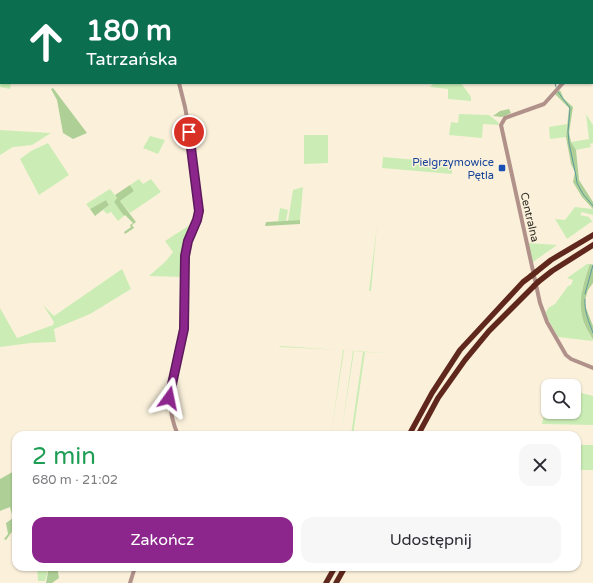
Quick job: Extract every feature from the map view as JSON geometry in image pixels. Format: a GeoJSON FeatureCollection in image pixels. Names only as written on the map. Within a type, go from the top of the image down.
{"type":"FeatureCollection","features":[{"type":"Feature","properties":{"kind":"highway"},"geometry":{"type":"LineString","coordinates":[[410,431],[432,393],[460,350],[523,282],[551,260],[593,235]]}},
{"type":"Feature","properties":{"kind":"highway"},"geometry":{"type":"LineString","coordinates":[[420,431],[438,398],[489,330],[536,284],[552,271],[593,245]]}},
{"type":"Feature","properties":{"kind":"highway"},"geometry":{"type":"LineString","coordinates":[[326,583],[333,571]]}},
{"type":"Feature","properties":{"kind":"highway"},"geometry":{"type":"LineString","coordinates":[[336,583],[343,571]]}},
{"type":"Feature","properties":{"kind":"street"},"geometry":{"type":"LineString","coordinates":[[177,431],[171,414],[169,398],[184,329],[185,256],[188,241],[197,220],[199,211],[190,136],[179,84]]}},
{"type":"Feature","properties":{"kind":"street","name":"Centralna"},"geometry":{"type":"LineString","coordinates":[[562,84],[544,104],[505,118],[501,125],[542,310],[566,355],[571,359],[593,368]]}},
{"type":"Feature","properties":{"kind":"street"},"geometry":{"type":"LineString","coordinates":[[130,583],[134,571]]}},
{"type":"Feature","properties":{"kind":"green space"},"geometry":{"type":"Polygon","coordinates":[[[0,84],[11,84],[10,89],[0,87],[0,84]]]}},
{"type":"Feature","properties":{"kind":"green space"},"geometry":{"type":"Polygon","coordinates":[[[433,84],[462,84],[471,97],[471,101],[448,99],[448,89],[430,87],[433,84]]]}},
{"type":"Feature","properties":{"kind":"green space"},"geometry":{"type":"Polygon","coordinates":[[[53,88],[87,133],[73,139],[63,133],[57,100],[51,89],[53,88]]]}},
{"type":"Feature","properties":{"kind":"green space"},"geometry":{"type":"Polygon","coordinates":[[[560,90],[564,99],[573,107],[569,133],[571,142],[576,150],[579,180],[593,202],[593,209],[582,197],[573,182],[575,172],[571,164],[566,137],[569,108],[555,94],[560,90]]]}},
{"type":"Feature","properties":{"kind":"green space"},"geometry":{"type":"Polygon","coordinates":[[[509,109],[511,113],[502,117],[493,116],[500,111],[509,109]]]}},
{"type":"Feature","properties":{"kind":"green space"},"geometry":{"type":"Polygon","coordinates":[[[459,114],[489,115],[498,122],[499,125],[483,124],[482,138],[449,135],[451,122],[458,123],[459,114]]]}},
{"type":"Feature","properties":{"kind":"green space"},"geometry":{"type":"Polygon","coordinates":[[[586,114],[593,125],[593,143],[590,144],[591,147],[576,150],[571,142],[589,139],[586,114]]]}},
{"type":"Feature","properties":{"kind":"green space"},"geometry":{"type":"Polygon","coordinates":[[[567,124],[566,137],[550,139],[549,127],[567,124]]]}},
{"type":"Feature","properties":{"kind":"green space"},"geometry":{"type":"Polygon","coordinates":[[[0,130],[51,133],[32,145],[13,147],[0,155],[0,130]]]}},
{"type":"Feature","properties":{"kind":"green space"},"geometry":{"type":"Polygon","coordinates":[[[304,135],[328,135],[328,163],[304,164],[304,135]]]}},
{"type":"Feature","properties":{"kind":"green space"},"geometry":{"type":"Polygon","coordinates":[[[150,136],[165,140],[158,154],[143,148],[150,136]]]}},
{"type":"Feature","properties":{"kind":"green space"},"geometry":{"type":"Polygon","coordinates":[[[48,143],[69,175],[39,195],[20,159],[31,151],[48,143]]]}},
{"type":"Feature","properties":{"kind":"green space"},"geometry":{"type":"Polygon","coordinates":[[[383,157],[452,163],[452,174],[382,168],[383,157]]]}},
{"type":"Feature","properties":{"kind":"green space"},"geometry":{"type":"Polygon","coordinates":[[[139,179],[143,184],[151,179],[161,192],[130,213],[120,201],[134,191],[130,185],[139,179]]]}},
{"type":"Feature","properties":{"kind":"green space"},"geometry":{"type":"Polygon","coordinates":[[[130,185],[134,191],[120,201],[136,222],[132,225],[134,228],[125,234],[124,232],[131,227],[130,225],[133,223],[125,215],[124,216],[114,202],[117,198],[115,195],[130,185]]]}},
{"type":"Feature","properties":{"kind":"green space"},"geometry":{"type":"Polygon","coordinates":[[[303,187],[300,220],[288,221],[293,190],[303,187]]]}},
{"type":"Feature","properties":{"kind":"green space"},"geometry":{"type":"Polygon","coordinates":[[[110,189],[117,198],[114,202],[124,216],[118,221],[111,212],[107,214],[103,210],[109,205],[106,200],[90,209],[86,204],[110,189]]]}},
{"type":"Feature","properties":{"kind":"green space"},"geometry":{"type":"Polygon","coordinates":[[[106,200],[109,205],[95,216],[90,209],[106,200]]]}},
{"type":"Feature","properties":{"kind":"green space"},"geometry":{"type":"Polygon","coordinates":[[[575,207],[593,209],[593,215],[582,212],[580,215],[589,217],[593,223],[591,222],[567,239],[555,219],[565,220],[575,207]]]}},
{"type":"Feature","properties":{"kind":"green space"},"geometry":{"type":"Polygon","coordinates":[[[280,208],[288,210],[286,221],[278,221],[280,208]]]}},
{"type":"Feature","properties":{"kind":"green space"},"geometry":{"type":"Polygon","coordinates":[[[300,220],[300,224],[265,226],[266,222],[300,220]]]}},
{"type":"Feature","properties":{"kind":"green space"},"geometry":{"type":"Polygon","coordinates":[[[193,223],[184,251],[182,277],[149,276],[166,261],[173,252],[165,241],[193,223]]]}},
{"type":"Feature","properties":{"kind":"green space"},"geometry":{"type":"Polygon","coordinates":[[[377,225],[371,291],[369,291],[377,225]]]}},
{"type":"Feature","properties":{"kind":"green space"},"geometry":{"type":"Polygon","coordinates":[[[528,243],[557,245],[533,262],[528,243]]]}},
{"type":"Feature","properties":{"kind":"green space"},"geometry":{"type":"Polygon","coordinates":[[[587,264],[590,264],[582,289],[584,324],[593,341],[558,337],[544,312],[555,304],[568,286],[571,285],[573,280],[567,278],[587,264]]]}},
{"type":"Feature","properties":{"kind":"green space"},"geometry":{"type":"Polygon","coordinates":[[[590,264],[593,265],[593,283],[588,290],[585,300],[586,308],[593,326],[593,340],[584,323],[581,307],[583,286],[590,264]]]}},
{"type":"Feature","properties":{"kind":"green space"},"geometry":{"type":"Polygon","coordinates":[[[122,269],[131,289],[90,314],[54,329],[56,342],[31,343],[0,347],[0,308],[17,338],[53,325],[54,322],[43,305],[54,316],[122,269]]]}},
{"type":"Feature","properties":{"kind":"green space"},"geometry":{"type":"Polygon","coordinates":[[[280,346],[336,350],[279,347],[280,346]]]}},
{"type":"Feature","properties":{"kind":"green space"},"geometry":{"type":"Polygon","coordinates":[[[343,350],[344,350],[332,431],[343,350]]]}},
{"type":"Feature","properties":{"kind":"green space"},"geometry":{"type":"Polygon","coordinates":[[[348,350],[387,353],[365,352],[354,431],[352,431],[363,352],[354,351],[342,431],[353,351],[348,350]]]}},
{"type":"Feature","properties":{"kind":"green space"},"geometry":{"type":"Polygon","coordinates":[[[581,393],[593,396],[593,425],[542,424],[543,419],[581,419],[581,393]]]}},
{"type":"Feature","properties":{"kind":"green space"},"geometry":{"type":"Polygon","coordinates":[[[581,445],[593,445],[593,470],[581,470],[581,445]]]}},
{"type":"Feature","properties":{"kind":"green space"},"geometry":{"type":"Polygon","coordinates":[[[12,472],[12,514],[10,507],[0,511],[0,479],[12,472]]]}},
{"type":"Feature","properties":{"kind":"green space"},"geometry":{"type":"Polygon","coordinates":[[[12,519],[12,532],[6,540],[4,539],[8,534],[6,523],[12,519]]]}},
{"type":"Feature","properties":{"kind":"green space"},"geometry":{"type":"Polygon","coordinates":[[[37,571],[48,571],[45,581],[38,581],[37,571]]]}},
{"type":"Feature","properties":{"kind":"green space"},"geometry":{"type":"Polygon","coordinates":[[[48,571],[58,571],[59,578],[52,583],[46,583],[48,571]]]}},
{"type":"Feature","properties":{"kind":"waterway"},"geometry":{"type":"LineString","coordinates":[[558,92],[570,108],[568,131],[569,143],[577,183],[583,194],[593,206]]}},
{"type":"Feature","properties":{"kind":"waterway"},"geometry":{"type":"LineString","coordinates":[[585,294],[593,265]]}},
{"type":"Feature","properties":{"kind":"waterway"},"geometry":{"type":"LineString","coordinates":[[585,299],[588,321],[593,333]]}},
{"type":"Feature","properties":{"kind":"place","name":"Pielgrzymowice Pętla"},"geometry":{"type":"Point","coordinates":[502,168]}},
{"type":"Feature","properties":{"kind":"route"},"geometry":{"type":"LineString","coordinates":[[169,398],[184,329],[185,256],[188,241],[197,220],[199,211],[189,132]]}}]}
